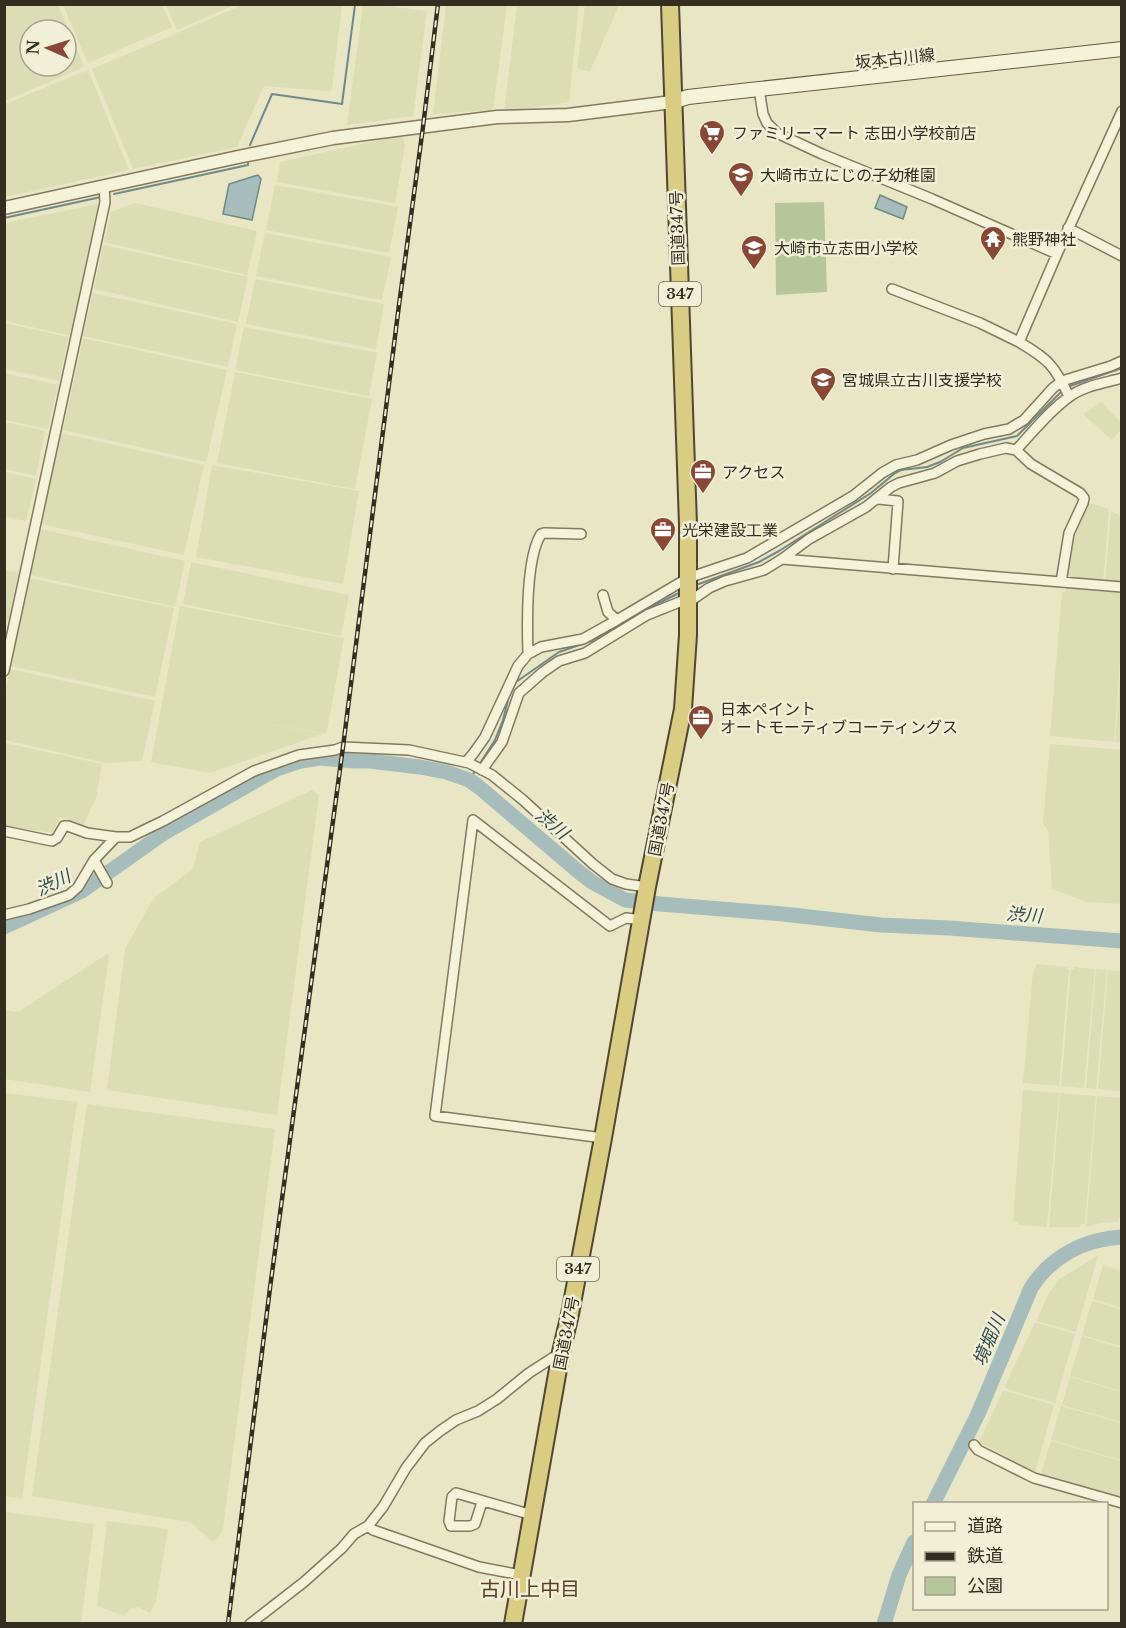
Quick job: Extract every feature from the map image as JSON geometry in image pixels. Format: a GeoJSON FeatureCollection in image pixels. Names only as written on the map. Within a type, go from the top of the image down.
{"type":"FeatureCollection","features":[{"type":"Feature","properties":{"kind":"highway","name":"国道347号"},"geometry":{"type":"LineString","coordinates":[[513,1623],[561,1352],[683,709],[688,635],[688,525],[670,4]]}},
{"type":"Feature","properties":{"kind":"main road","name":"坂本古川線"},"geometry":{"type":"LineString","coordinates":[[672,102],[688,97],[1122,49]]}},
{"type":"Feature","properties":{"kind":"street"},"geometry":{"type":"LineString","coordinates":[[759,89],[763,114],[767,123],[777,133],[1057,254]]}},
{"type":"Feature","properties":{"kind":"street"},"geometry":{"type":"LineString","coordinates":[[4,208],[333,138],[496,117],[568,115],[672,102]]}},
{"type":"Feature","properties":{"kind":"street"},"geometry":{"type":"LineString","coordinates":[[1019,342],[1122,111]]}},
{"type":"Feature","properties":{"kind":"street"},"geometry":{"type":"LineString","coordinates":[[4,671],[105,202],[104,187]]}},
{"type":"Feature","properties":{"kind":"street"},"geometry":{"type":"LineString","coordinates":[[1068,228],[1122,256]]}},
{"type":"Feature","properties":{"kind":"street"},"geometry":{"type":"LineString","coordinates":[[892,289],[980,323],[1019,342],[1043,356],[1066,389]]}},
{"type":"Feature","properties":{"kind":"street"},"geometry":{"type":"LineString","coordinates":[[1016,450],[1052,412],[1066,389],[1122,361]]}},
{"type":"Feature","properties":{"kind":"street"},"geometry":{"type":"LineString","coordinates":[[468,762],[485,737],[518,666],[528,654],[541,648],[584,639],[617,620],[688,591],[853,496],[896,465],[917,460],[973,438],[1010,429],[1024,420],[1053,388],[1089,387],[1122,378]]}},
{"type":"Feature","properties":{"kind":"street"},"geometry":{"type":"LineString","coordinates":[[688,591],[709,588],[765,570],[809,539],[878,499],[891,487],[935,473],[957,460],[1006,447],[1016,450],[1031,464],[1080,493],[1084,498],[1069,533],[1061,582]]}},
{"type":"Feature","properties":{"kind":"street"},"geometry":{"type":"LineString","coordinates":[[878,499],[898,501],[893,569]]}},
{"type":"Feature","properties":{"kind":"street"},"geometry":{"type":"LineString","coordinates":[[528,654],[530,589],[538,537],[544,532],[581,534]]}},
{"type":"Feature","properties":{"kind":"street"},"geometry":{"type":"LineString","coordinates":[[782,560],[1122,587]]}},
{"type":"Feature","properties":{"kind":"street"},"geometry":{"type":"LineString","coordinates":[[481,769],[502,742],[519,693],[543,672],[560,662],[585,653],[647,615],[682,601],[688,591]]}},
{"type":"Feature","properties":{"kind":"street"},"geometry":{"type":"LineString","coordinates":[[603,595],[608,612],[617,620]]}},
{"type":"Feature","properties":{"kind":"street"},"geometry":{"type":"LineString","coordinates":[[4,831],[52,841],[57,838],[64,826],[68,826],[87,834],[130,837],[254,771],[299,755],[343,747],[409,750],[468,762],[492,775],[612,879],[647,890]]}},
{"type":"Feature","properties":{"kind":"street"},"geometry":{"type":"LineString","coordinates":[[603,1138],[435,1116],[473,820],[610,926],[626,918],[642,917]]}},
{"type":"Feature","properties":{"kind":"street"},"geometry":{"type":"LineString","coordinates":[[4,915],[69,895],[78,887],[94,860],[116,837]]}},
{"type":"Feature","properties":{"kind":"street"},"geometry":{"type":"LineString","coordinates":[[94,860],[107,883]]}},
{"type":"Feature","properties":{"kind":"street"},"geometry":{"type":"LineString","coordinates":[[250,1623],[304,1582],[354,1534],[368,1526],[425,1443],[456,1420],[478,1411],[497,1399],[529,1373],[561,1352]]}},
{"type":"Feature","properties":{"kind":"street"},"geometry":{"type":"LineString","coordinates":[[974,1445],[978,1450],[1034,1478],[1122,1503]]}},
{"type":"Feature","properties":{"kind":"street"},"geometry":{"type":"LineString","coordinates":[[482,1502],[532,1515]]}},
{"type":"Feature","properties":{"kind":"street"},"geometry":{"type":"LineString","coordinates":[[368,1526],[373,1530],[479,1567],[521,1575]]}},
{"type":"Feature","properties":{"kind":"green space"},"geometry":{"type":"Polygon","coordinates":[[[5,4],[58,5],[63,18],[18,18],[18,78],[58,78],[5,101],[5,4]]]}},
{"type":"Feature","properties":{"kind":"green space"},"geometry":{"type":"Polygon","coordinates":[[[245,4],[342,5],[332,89],[329,91],[264,86],[237,147],[133,169],[92,69],[245,4]]]}},
{"type":"Feature","properties":{"kind":"green space"},"geometry":{"type":"Polygon","coordinates":[[[63,5],[162,5],[172,27],[88,63],[78,40],[78,18],[69,18],[63,5]]]}},
{"type":"Feature","properties":{"kind":"green space"},"geometry":{"type":"Polygon","coordinates":[[[166,5],[235,5],[177,30],[166,5]]]}},
{"type":"Feature","properties":{"kind":"green space"},"geometry":{"type":"Polygon","coordinates":[[[363,5],[427,11],[413,116],[347,125],[363,5]]]}},
{"type":"Feature","properties":{"kind":"green space"},"geometry":{"type":"Polygon","coordinates":[[[446,5],[507,5],[493,110],[433,114],[446,5]]]}},
{"type":"Feature","properties":{"kind":"green space"},"geometry":{"type":"Polygon","coordinates":[[[517,5],[579,5],[569,102],[504,112],[517,5]]]}},
{"type":"Feature","properties":{"kind":"green space"},"geometry":{"type":"Polygon","coordinates":[[[585,5],[619,5],[590,71],[577,69],[585,5]]]}},
{"type":"Feature","properties":{"kind":"green space"},"geometry":{"type":"Polygon","coordinates":[[[78,53],[84,67],[78,70],[78,53]]]}},
{"type":"Feature","properties":{"kind":"green space"},"geometry":{"type":"Polygon","coordinates":[[[88,70],[129,170],[5,197],[5,104],[68,78],[78,78],[78,74],[88,70]]]}},
{"type":"Feature","properties":{"kind":"green space"},"geometry":{"type":"Polygon","coordinates":[[[402,135],[405,145],[395,203],[277,182],[280,162],[402,135]]]}},
{"type":"Feature","properties":{"kind":"green space"},"geometry":{"type":"Polygon","coordinates":[[[275,185],[398,207],[389,253],[266,230],[275,185]]]}},
{"type":"Feature","properties":{"kind":"green space"},"geometry":{"type":"Polygon","coordinates":[[[824,202],[827,292],[776,295],[775,203],[824,202]]]}},
{"type":"Feature","properties":{"kind":"green space"},"geometry":{"type":"Polygon","coordinates":[[[135,203],[257,231],[247,275],[104,242],[111,212],[135,203]]]}},
{"type":"Feature","properties":{"kind":"green space"},"geometry":{"type":"Polygon","coordinates":[[[98,204],[71,336],[5,321],[5,223],[98,204]]]}},
{"type":"Feature","properties":{"kind":"green space"},"geometry":{"type":"Polygon","coordinates":[[[265,233],[391,257],[382,300],[256,276],[265,233]]]}},
{"type":"Feature","properties":{"kind":"green space"},"geometry":{"type":"Polygon","coordinates":[[[103,245],[248,277],[238,322],[94,289],[103,245]]]}},
{"type":"Feature","properties":{"kind":"green space"},"geometry":{"type":"Polygon","coordinates":[[[255,279],[384,304],[376,349],[246,324],[255,279]]]}},
{"type":"Feature","properties":{"kind":"green space"},"geometry":{"type":"Polygon","coordinates":[[[93,293],[237,324],[228,367],[83,336],[93,293]]]}},
{"type":"Feature","properties":{"kind":"green space"},"geometry":{"type":"Polygon","coordinates":[[[5,323],[68,337],[59,381],[5,369],[5,323]]]}},
{"type":"Feature","properties":{"kind":"green space"},"geometry":{"type":"Polygon","coordinates":[[[244,327],[377,353],[369,396],[235,370],[244,327]]]}},
{"type":"Feature","properties":{"kind":"green space"},"geometry":{"type":"Polygon","coordinates":[[[83,338],[227,370],[206,462],[63,430],[83,338]]]}},
{"type":"Feature","properties":{"kind":"green space"},"geometry":{"type":"Polygon","coordinates":[[[235,372],[372,399],[355,489],[217,463],[235,372]]]}},
{"type":"Feature","properties":{"kind":"green space"},"geometry":{"type":"Polygon","coordinates":[[[5,373],[58,385],[48,429],[5,420],[5,373]]]}},
{"type":"Feature","properties":{"kind":"green space"},"geometry":{"type":"Polygon","coordinates":[[[1101,402],[1121,422],[1121,429],[1112,440],[1083,414],[1101,402]]]}},
{"type":"Feature","properties":{"kind":"green space"},"geometry":{"type":"Polygon","coordinates":[[[5,422],[45,431],[36,476],[5,469],[5,422]]]}},
{"type":"Feature","properties":{"kind":"green space"},"geometry":{"type":"Polygon","coordinates":[[[61,433],[204,465],[184,555],[41,524],[61,433]]]}},
{"type":"Feature","properties":{"kind":"green space"},"geometry":{"type":"Polygon","coordinates":[[[212,465],[359,491],[343,584],[196,557],[212,465]]]}},
{"type":"Feature","properties":{"kind":"green space"},"geometry":{"type":"Polygon","coordinates":[[[5,472],[36,479],[26,521],[5,517],[5,472]]]}},
{"type":"Feature","properties":{"kind":"green space"},"geometry":{"type":"Polygon","coordinates":[[[1086,502],[1109,509],[1103,582],[1065,579],[1069,540],[1086,502]]]}},
{"type":"Feature","properties":{"kind":"green space"},"geometry":{"type":"Polygon","coordinates":[[[1111,511],[1121,516],[1121,583],[1105,582],[1111,511]]]}},
{"type":"Feature","properties":{"kind":"green space"},"geometry":{"type":"Polygon","coordinates":[[[40,529],[185,561],[175,607],[30,575],[40,529]]]}},
{"type":"Feature","properties":{"kind":"green space"},"geometry":{"type":"Polygon","coordinates":[[[191,562],[349,595],[341,636],[183,604],[191,562]]]}},
{"type":"Feature","properties":{"kind":"green space"},"geometry":{"type":"Polygon","coordinates":[[[5,570],[18,573],[5,630],[5,570]]]}},
{"type":"Feature","properties":{"kind":"green space"},"geometry":{"type":"Polygon","coordinates":[[[29,578],[174,608],[155,697],[11,666],[29,578]]]}},
{"type":"Feature","properties":{"kind":"green space"},"geometry":{"type":"Polygon","coordinates":[[[1066,588],[1121,592],[1121,647],[1114,742],[1050,736],[1062,592],[1065,592],[1066,588]]]}},
{"type":"Feature","properties":{"kind":"green space"},"geometry":{"type":"Polygon","coordinates":[[[180,606],[344,638],[325,734],[230,716],[322,734],[210,773],[151,762],[180,606]]]}},
{"type":"Feature","properties":{"kind":"green space"},"geometry":{"type":"Polygon","coordinates":[[[1121,662],[1121,742],[1115,742],[1121,662]]]}},
{"type":"Feature","properties":{"kind":"green space"},"geometry":{"type":"Polygon","coordinates":[[[10,669],[155,701],[142,761],[106,763],[5,740],[5,695],[10,669]]]}},
{"type":"Feature","properties":{"kind":"green space"},"geometry":{"type":"Polygon","coordinates":[[[5,743],[102,764],[96,798],[83,826],[60,817],[53,833],[5,826],[5,743]]]}},
{"type":"Feature","properties":{"kind":"green space"},"geometry":{"type":"Polygon","coordinates":[[[1050,744],[1121,750],[1121,904],[1087,902],[1052,889],[1048,831],[1043,823],[1050,744]]]}},
{"type":"Feature","properties":{"kind":"green space"},"geometry":{"type":"Polygon","coordinates":[[[312,790],[319,795],[277,1115],[107,1090],[125,949],[153,899],[193,869],[200,842],[312,790]]]}},
{"type":"Feature","properties":{"kind":"green space"},"geometry":{"type":"Polygon","coordinates":[[[107,954],[109,956],[90,1092],[5,1079],[5,1010],[18,1012],[107,954]]]}},
{"type":"Feature","properties":{"kind":"green space"},"geometry":{"type":"Polygon","coordinates":[[[1037,964],[1067,967],[1069,970],[1059,1086],[1023,1083],[1033,972],[1037,964]]]}},
{"type":"Feature","properties":{"kind":"green space"},"geometry":{"type":"Polygon","coordinates":[[[1074,967],[1095,969],[1084,1088],[1061,1086],[1071,969],[1074,967]]]}},
{"type":"Feature","properties":{"kind":"green space"},"geometry":{"type":"Polygon","coordinates":[[[1096,969],[1107,970],[1096,1089],[1086,1088],[1096,969]]]}},
{"type":"Feature","properties":{"kind":"green space"},"geometry":{"type":"Polygon","coordinates":[[[1108,970],[1121,971],[1121,1091],[1098,1089],[1108,970]]]}},
{"type":"Feature","properties":{"kind":"green space"},"geometry":{"type":"Polygon","coordinates":[[[1023,1090],[1059,1093],[1047,1227],[1018,1225],[1018,1222],[1013,1221],[1023,1090]]]}},
{"type":"Feature","properties":{"kind":"green space"},"geometry":{"type":"Polygon","coordinates":[[[5,1093],[77,1102],[22,1499],[4,1496],[5,1093]]]}},
{"type":"Feature","properties":{"kind":"green space"},"geometry":{"type":"Polygon","coordinates":[[[1060,1093],[1096,1096],[1085,1224],[1081,1224],[1080,1227],[1049,1227],[1060,1093]]]}},
{"type":"Feature","properties":{"kind":"green space"},"geometry":{"type":"Polygon","coordinates":[[[1097,1096],[1121,1098],[1121,1219],[1118,1218],[1118,1222],[1086,1227],[1097,1096]]]}},
{"type":"Feature","properties":{"kind":"green space"},"geometry":{"type":"Polygon","coordinates":[[[87,1104],[275,1129],[223,1529],[213,1542],[190,1522],[32,1496],[87,1104]]]}},
{"type":"Feature","properties":{"kind":"green space"},"geometry":{"type":"Polygon","coordinates":[[[1098,1256],[1076,1332],[1036,1321],[1058,1280],[1098,1256]]]}},
{"type":"Feature","properties":{"kind":"green space"},"geometry":{"type":"Polygon","coordinates":[[[1103,1265],[1121,1271],[1121,1308],[1093,1299],[1103,1265]]]}},
{"type":"Feature","properties":{"kind":"green space"},"geometry":{"type":"Polygon","coordinates":[[[1092,1301],[1121,1309],[1121,1346],[1082,1335],[1092,1301]]]}},
{"type":"Feature","properties":{"kind":"green space"},"geometry":{"type":"Polygon","coordinates":[[[1035,1322],[1075,1334],[1055,1403],[1007,1389],[1005,1386],[1035,1322]]]}},
{"type":"Feature","properties":{"kind":"green space"},"geometry":{"type":"Polygon","coordinates":[[[1082,1336],[1121,1348],[1121,1391],[1070,1376],[1082,1336]]]}},
{"type":"Feature","properties":{"kind":"green space"},"geometry":{"type":"Polygon","coordinates":[[[1070,1377],[1121,1392],[1121,1422],[1062,1405],[1070,1377]]]}},
{"type":"Feature","properties":{"kind":"green space"},"geometry":{"type":"Polygon","coordinates":[[[1006,1391],[1054,1405],[1035,1472],[979,1442],[1002,1392],[1006,1391]]]}},
{"type":"Feature","properties":{"kind":"green space"},"geometry":{"type":"Polygon","coordinates":[[[1061,1406],[1121,1423],[1121,1460],[1051,1440],[1061,1406]]]}},
{"type":"Feature","properties":{"kind":"green space"},"geometry":{"type":"Polygon","coordinates":[[[1051,1441],[1121,1461],[1121,1497],[1041,1474],[1051,1441]]]}},
{"type":"Feature","properties":{"kind":"green space"},"geometry":{"type":"Polygon","coordinates":[[[5,1512],[94,1524],[81,1623],[5,1623],[5,1512]]]}},
{"type":"Feature","properties":{"kind":"green space"},"geometry":{"type":"Polygon","coordinates":[[[107,1521],[168,1529],[156,1601],[150,1613],[138,1607],[130,1609],[125,1616],[97,1606],[107,1521]]]}},
{"type":"Feature","properties":{"kind":"water"},"geometry":{"type":"Polygon","coordinates":[[[258,175],[261,179],[252,220],[223,214],[229,184],[258,175]]]}},
{"type":"Feature","properties":{"kind":"water"},"geometry":{"type":"Polygon","coordinates":[[[880,195],[907,207],[903,219],[875,208],[880,195]]]}},
{"type":"Feature","properties":{"kind":"waterway"},"geometry":{"type":"LineString","coordinates":[[250,145],[272,94],[342,104],[355,5]]}},
{"type":"Feature","properties":{"kind":"waterway"},"geometry":{"type":"LineString","coordinates":[[114,194],[248,165],[248,163]]}},
{"type":"Feature","properties":{"kind":"waterway"},"geometry":{"type":"LineString","coordinates":[[4,218],[101,197]]}},
{"type":"Feature","properties":{"kind":"waterway"},"geometry":{"type":"LineString","coordinates":[[1067,387],[1122,368]]}},
{"type":"Feature","properties":{"kind":"waterway"},"geometry":{"type":"LineString","coordinates":[[696,585],[759,562],[779,551],[871,493],[901,470],[927,467],[963,448],[1017,436],[1062,391]]}},
{"type":"Feature","properties":{"kind":"waterway"},"geometry":{"type":"LineString","coordinates":[[637,614],[683,591]]}},
{"type":"Feature","properties":{"kind":"waterway"},"geometry":{"type":"LineString","coordinates":[[479,765],[495,740],[509,696],[516,682],[559,652],[594,640],[632,616]]}},
{"type":"Feature","properties":{"kind":"waterway","name":"渋川"},"geometry":{"type":"LineString","coordinates":[[4,927],[82,891],[164,833],[277,769],[301,761],[320,758],[420,767],[446,772],[469,780],[579,872],[625,900],[881,925],[1122,941]]}},
{"type":"Feature","properties":{"kind":"waterway"},"geometry":{"type":"LineString","coordinates":[[469,780],[476,770]]}},
{"type":"Feature","properties":{"kind":"waterway","name":"境堀川"},"geometry":{"type":"LineString","coordinates":[[934,1502],[978,1414],[1031,1288],[1048,1267],[1070,1251],[1095,1241],[1122,1237]]}},
{"type":"Feature","properties":{"kind":"waterway","name":"境堀川"},"geometry":{"type":"LineString","coordinates":[[884,1624],[899,1575],[913,1544]]}},
{"type":"Feature","properties":{"kind":"railway"},"geometry":{"type":"LineString","coordinates":[[228,1624],[438,4]]}},
{"type":"Feature","properties":{"kind":"place","name":"ファミリーマート 志田小学校前店"},"geometry":{"type":"Point","coordinates":[712,156]}},
{"type":"Feature","properties":{"kind":"place","name":"大崎市立にじの子幼稚園"},"geometry":{"type":"Point","coordinates":[741,198]}},
{"type":"Feature","properties":{"kind":"place","name":"熊野神社"},"geometry":{"type":"Point","coordinates":[993,262]}},
{"type":"Feature","properties":{"kind":"place","name":"大崎市立志田小学校"},"geometry":{"type":"Point","coordinates":[754,271]}},
{"type":"Feature","properties":{"kind":"place","name":"宮城県立古川支援学校"},"geometry":{"type":"Point","coordinates":[823,403]}},
{"type":"Feature","properties":{"kind":"place","name":"アクセス"},"geometry":{"type":"Point","coordinates":[703,495]}},
{"type":"Feature","properties":{"kind":"place","name":"光栄建設工業"},"geometry":{"type":"Point","coordinates":[663,553]}},
{"type":"Feature","properties":{"kind":"place","name":"日本ペイント オートモーティブコーティングス"},"geometry":{"type":"Point","coordinates":[701,741]}},
{"type":"Feature","properties":{"kind":"district","name":"古川上中目"},"geometry":{"type":"Point","coordinates":[530,1589]}}]}
